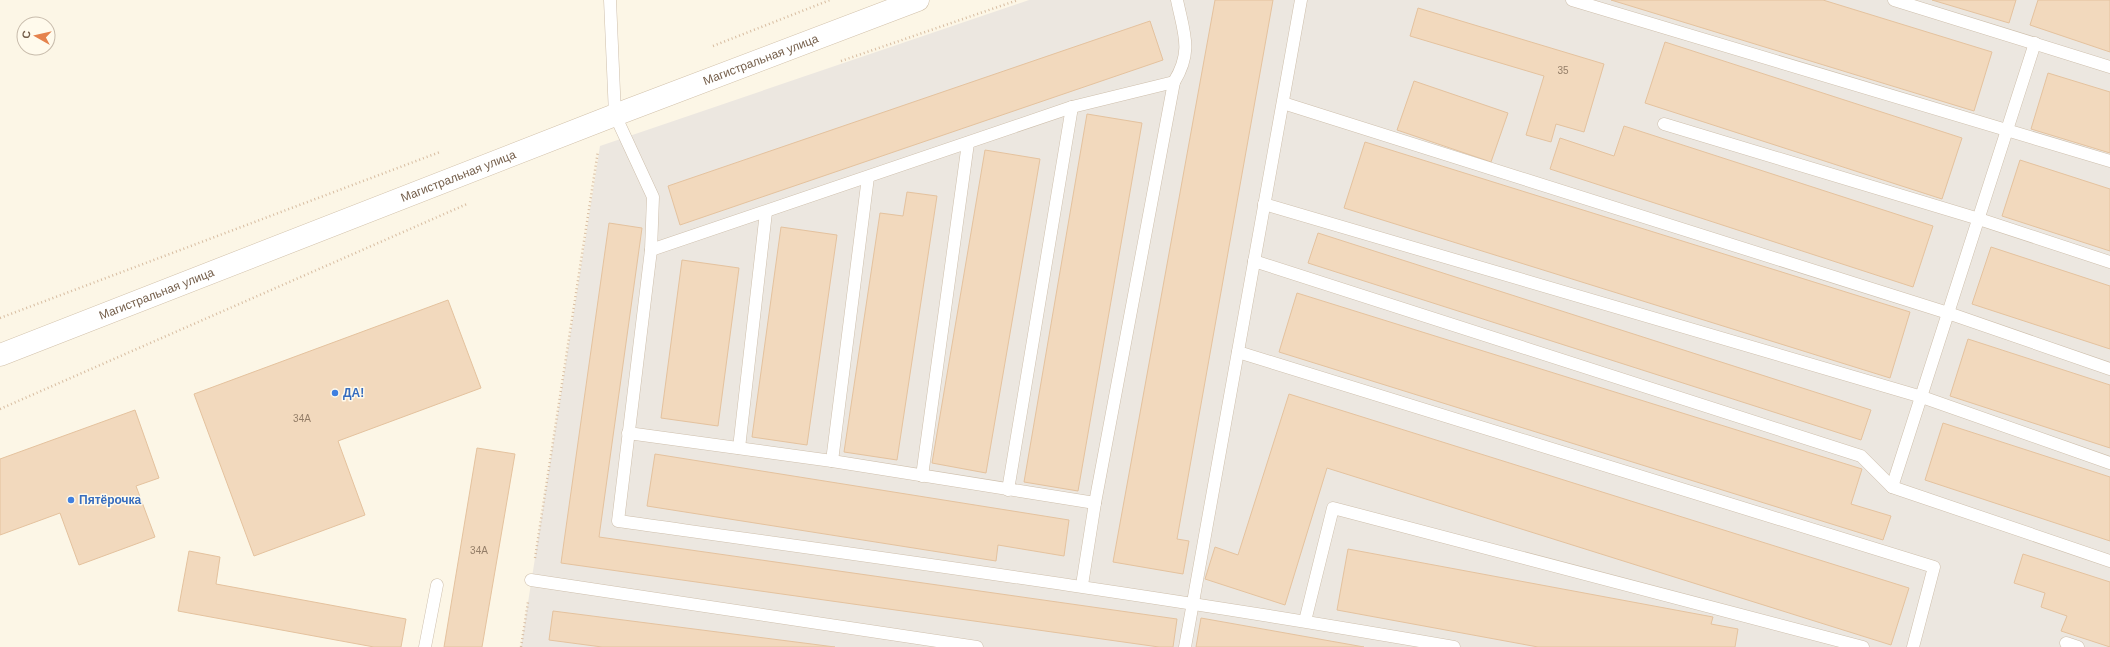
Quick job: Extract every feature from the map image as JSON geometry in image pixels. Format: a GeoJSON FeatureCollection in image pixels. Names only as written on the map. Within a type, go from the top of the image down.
{"type":"FeatureCollection","features":[{"type":"Feature","properties":{"kind":"main road","name":"Магистральная улица"},"geometry":{"type":"LineString","coordinates":[[0,354],[615,115],[918,0]]}},
{"type":"Feature","properties":{"kind":"lane"},"geometry":{"type":"LineString","coordinates":[[610,0],[615,115],[654,196],[651,250],[618,521],[1082,585],[1454,647]]}},
{"type":"Feature","properties":{"kind":"lane"},"geometry":{"type":"LineString","coordinates":[[1082,585],[1174,82],[1183,67],[1187,49],[1178,0]]}},
{"type":"Feature","properties":{"kind":"lane"},"geometry":{"type":"LineString","coordinates":[[1185,647],[1301,0]]}},
{"type":"Feature","properties":{"kind":"lane"},"geometry":{"type":"LineString","coordinates":[[1572,0],[2110,161]]}},
{"type":"Feature","properties":{"kind":"lane"},"geometry":{"type":"LineString","coordinates":[[1894,0],[2110,67]]}},
{"type":"Feature","properties":{"kind":"lane"},"geometry":{"type":"LineString","coordinates":[[1892,487],[2035,43]]}},
{"type":"Feature","properties":{"kind":"lane"},"geometry":{"type":"LineString","coordinates":[[651,250],[1072,108],[1174,82]]}},
{"type":"Feature","properties":{"kind":"lane"},"geometry":{"type":"LineString","coordinates":[[1283,103],[1948,313],[2110,369]]}},
{"type":"Feature","properties":{"kind":"lane"},"geometry":{"type":"LineString","coordinates":[[1008,490],[1072,108]]}},
{"type":"Feature","properties":{"kind":"lane"},"geometry":{"type":"LineString","coordinates":[[1664,124],[1979,219],[2110,262]]}},
{"type":"Feature","properties":{"kind":"lane"},"geometry":{"type":"LineString","coordinates":[[922,476],[968,143]]}},
{"type":"Feature","properties":{"kind":"lane"},"geometry":{"type":"LineString","coordinates":[[832,461],[868,177]]}},
{"type":"Feature","properties":{"kind":"lane"},"geometry":{"type":"LineString","coordinates":[[1264,204],[1922,397],[2110,463]]}},
{"type":"Feature","properties":{"kind":"lane"},"geometry":{"type":"LineString","coordinates":[[739,448],[766,212]]}},
{"type":"Feature","properties":{"kind":"lane"},"geometry":{"type":"LineString","coordinates":[[1254,261],[1861,456],[1892,487],[2110,561]]}},
{"type":"Feature","properties":{"kind":"lane"},"geometry":{"type":"LineString","coordinates":[[1238,352],[1934,567],[1913,647]]}},
{"type":"Feature","properties":{"kind":"lane"},"geometry":{"type":"LineString","coordinates":[[628,433],[832,461],[1096,503]]}},
{"type":"Feature","properties":{"kind":"lane"},"geometry":{"type":"LineString","coordinates":[[1305,621],[1333,508],[1863,647]]}},
{"type":"Feature","properties":{"kind":"lane"},"geometry":{"type":"LineString","coordinates":[[531,580],[977,647]]}},
{"type":"Feature","properties":{"kind":"lane"},"geometry":{"type":"LineString","coordinates":[[425,647],[436,585]]}},
{"type":"Feature","properties":{"kind":"lane"},"geometry":{"type":"LineString","coordinates":[[2066,643],[2078,647]]}},
{"type":"Feature","properties":{"kind":"path"},"geometry":{"type":"LineString","coordinates":[[708,48],[830,0]]}},
{"type":"Feature","properties":{"kind":"path"},"geometry":{"type":"LineString","coordinates":[[837,62],[1018,0]]}},
{"type":"Feature","properties":{"kind":"path"},"geometry":{"type":"LineString","coordinates":[[521,647],[599,146],[592,149]]}},
{"type":"Feature","properties":{"kind":"path"},"geometry":{"type":"LineString","coordinates":[[0,318],[441,151]]}},
{"type":"Feature","properties":{"kind":"path"},"geometry":{"type":"LineString","coordinates":[[0,409],[475,201]]}},
{"type":"Feature","properties":{"kind":"shaded area"},"geometry":{"type":"Polygon","coordinates":[[[1029,0],[2110,0],[2110,647],[521,647],[600,146],[1029,0]]]}},
{"type":"Feature","properties":{"kind":"building"},"geometry":{"type":"Polygon","coordinates":[[[1215,0],[1273,0],[1177,539],[1189,541],[1183,574],[1113,562],[1215,0]]]}},
{"type":"Feature","properties":{"kind":"building"},"geometry":{"type":"Polygon","coordinates":[[[1611,0],[1823,0],[1992,52],[1974,111],[1611,0]]]}},
{"type":"Feature","properties":{"kind":"building"},"geometry":{"type":"Polygon","coordinates":[[[1932,0],[2016,0],[2009,23],[1932,0]]]}},
{"type":"Feature","properties":{"kind":"building"},"geometry":{"type":"Polygon","coordinates":[[[2038,0],[2110,0],[2110,52],[2030,25],[2038,0]]]}},
{"type":"Feature","properties":{"kind":"building"},"geometry":{"type":"Polygon","coordinates":[[[1418,8],[1604,64],[1584,132],[1556,124],[1551,142],[1526,135],[1544,76],[1410,36],[1418,8]]]}},
{"type":"Feature","properties":{"kind":"building"},"geometry":{"type":"Polygon","coordinates":[[[1150,21],[1163,60],[680,225],[668,186],[1150,21]]]}},
{"type":"Feature","properties":{"kind":"building"},"geometry":{"type":"Polygon","coordinates":[[[1665,42],[1962,138],[1942,199],[1645,103],[1665,42]]]}},
{"type":"Feature","properties":{"kind":"building"},"geometry":{"type":"Polygon","coordinates":[[[2048,73],[2110,92],[2110,153],[2031,129],[2048,73]]]}},
{"type":"Feature","properties":{"kind":"building"},"geometry":{"type":"Polygon","coordinates":[[[1414,81],[1508,113],[1491,162],[1397,130],[1414,81]]]}},
{"type":"Feature","properties":{"kind":"building"},"geometry":{"type":"Polygon","coordinates":[[[1087,114],[1142,123],[1078,491],[1024,482],[1087,114]]]}},
{"type":"Feature","properties":{"kind":"building"},"geometry":{"type":"Polygon","coordinates":[[[1624,126],[1933,226],[1913,287],[1550,169],[1560,138],[1614,156],[1624,126]]]}},
{"type":"Feature","properties":{"kind":"building"},"geometry":{"type":"Polygon","coordinates":[[[1365,142],[1910,312],[1890,378],[1344,208],[1365,142]]]}},
{"type":"Feature","properties":{"kind":"building"},"geometry":{"type":"Polygon","coordinates":[[[985,150],[1040,159],[986,473],[932,463],[985,150]]]}},
{"type":"Feature","properties":{"kind":"building"},"geometry":{"type":"Polygon","coordinates":[[[2020,160],[2110,189],[2110,251],[2002,216],[2020,160]]]}},
{"type":"Feature","properties":{"kind":"building"},"geometry":{"type":"Polygon","coordinates":[[[907,192],[937,196],[897,460],[844,452],[880,213],[903,216],[907,192]]]}},
{"type":"Feature","properties":{"kind":"building"},"geometry":{"type":"Polygon","coordinates":[[[609,223],[642,228],[599,537],[1177,619],[1173,647],[1159,647],[561,563],[609,223]]]}},
{"type":"Feature","properties":{"kind":"building"},"geometry":{"type":"Polygon","coordinates":[[[781,227],[837,235],[807,445],[752,437],[781,227]]]}},
{"type":"Feature","properties":{"kind":"building"},"geometry":{"type":"Polygon","coordinates":[[[1318,233],[1871,410],[1861,440],[1308,263],[1318,233]]]}},
{"type":"Feature","properties":{"kind":"building"},"geometry":{"type":"Polygon","coordinates":[[[1991,247],[2110,286],[2110,349],[1972,304],[1991,247]]]}},
{"type":"Feature","properties":{"kind":"building"},"geometry":{"type":"Polygon","coordinates":[[[682,260],[739,268],[718,426],[661,418],[682,260]]]}},
{"type":"Feature","properties":{"kind":"building"},"geometry":{"type":"Polygon","coordinates":[[[1297,293],[1862,469],[1851,504],[1891,516],[1883,540],[1279,352],[1297,293]]]}},
{"type":"Feature","properties":{"kind":"building"},"geometry":{"type":"Polygon","coordinates":[[[448,300],[481,388],[338,441],[365,515],[254,556],[194,394],[448,300]]]}},
{"type":"Feature","properties":{"kind":"building"},"geometry":{"type":"Polygon","coordinates":[[[1968,339],[2110,385],[2110,448],[1950,396],[1968,339]]]}},
{"type":"Feature","properties":{"kind":"building"},"geometry":{"type":"Polygon","coordinates":[[[1289,394],[1909,588],[1891,645],[1327,468],[1285,605],[1205,579],[1215,547],[1238,555],[1289,394]]]}},
{"type":"Feature","properties":{"kind":"building","name":"Пятёрочка"},"geometry":{"type":"Polygon","coordinates":[[[135,410],[159,478],[136,486],[155,537],[79,565],[60,513],[0,535],[0,459],[135,410]]]}},
{"type":"Feature","properties":{"kind":"building"},"geometry":{"type":"Polygon","coordinates":[[[1943,423],[2110,477],[2110,541],[1925,480],[1943,423]]]}},
{"type":"Feature","properties":{"kind":"building"},"geometry":{"type":"Polygon","coordinates":[[[477,448],[515,454],[482,647],[444,647],[477,448]]]}},
{"type":"Feature","properties":{"kind":"building"},"geometry":{"type":"Polygon","coordinates":[[[655,454],[1069,520],[1064,556],[998,545],[996,561],[647,506],[655,454]]]}},
{"type":"Feature","properties":{"kind":"building"},"geometry":{"type":"Polygon","coordinates":[[[1348,549],[1713,617],[1711,624],[1738,629],[1735,647],[1538,647],[1337,610],[1348,549]]]}},
{"type":"Feature","properties":{"kind":"building"},"geometry":{"type":"Polygon","coordinates":[[[189,551],[220,557],[216,584],[406,619],[401,647],[374,647],[178,611],[189,551]]]}},
{"type":"Feature","properties":{"kind":"building"},"geometry":{"type":"Polygon","coordinates":[[[2023,554],[2110,582],[2110,647],[2061,631],[2067,616],[2041,607],[2045,593],[2014,583],[2023,554]]]}},
{"type":"Feature","properties":{"kind":"building"},"geometry":{"type":"Polygon","coordinates":[[[553,611],[835,647],[602,647],[549,640],[553,611]]]}},
{"type":"Feature","properties":{"kind":"building"},"geometry":{"type":"Polygon","coordinates":[[[1201,618],[1364,647],[1196,647],[1201,618]]]}},
{"type":"Feature","properties":{"kind":"place","name":"ДА!"},"geometry":{"type":"Point","coordinates":[335,393]}},
{"type":"Feature","properties":{"kind":"place","name":"Пятёрочка"},"geometry":{"type":"Point","coordinates":[71,500]}}]}
